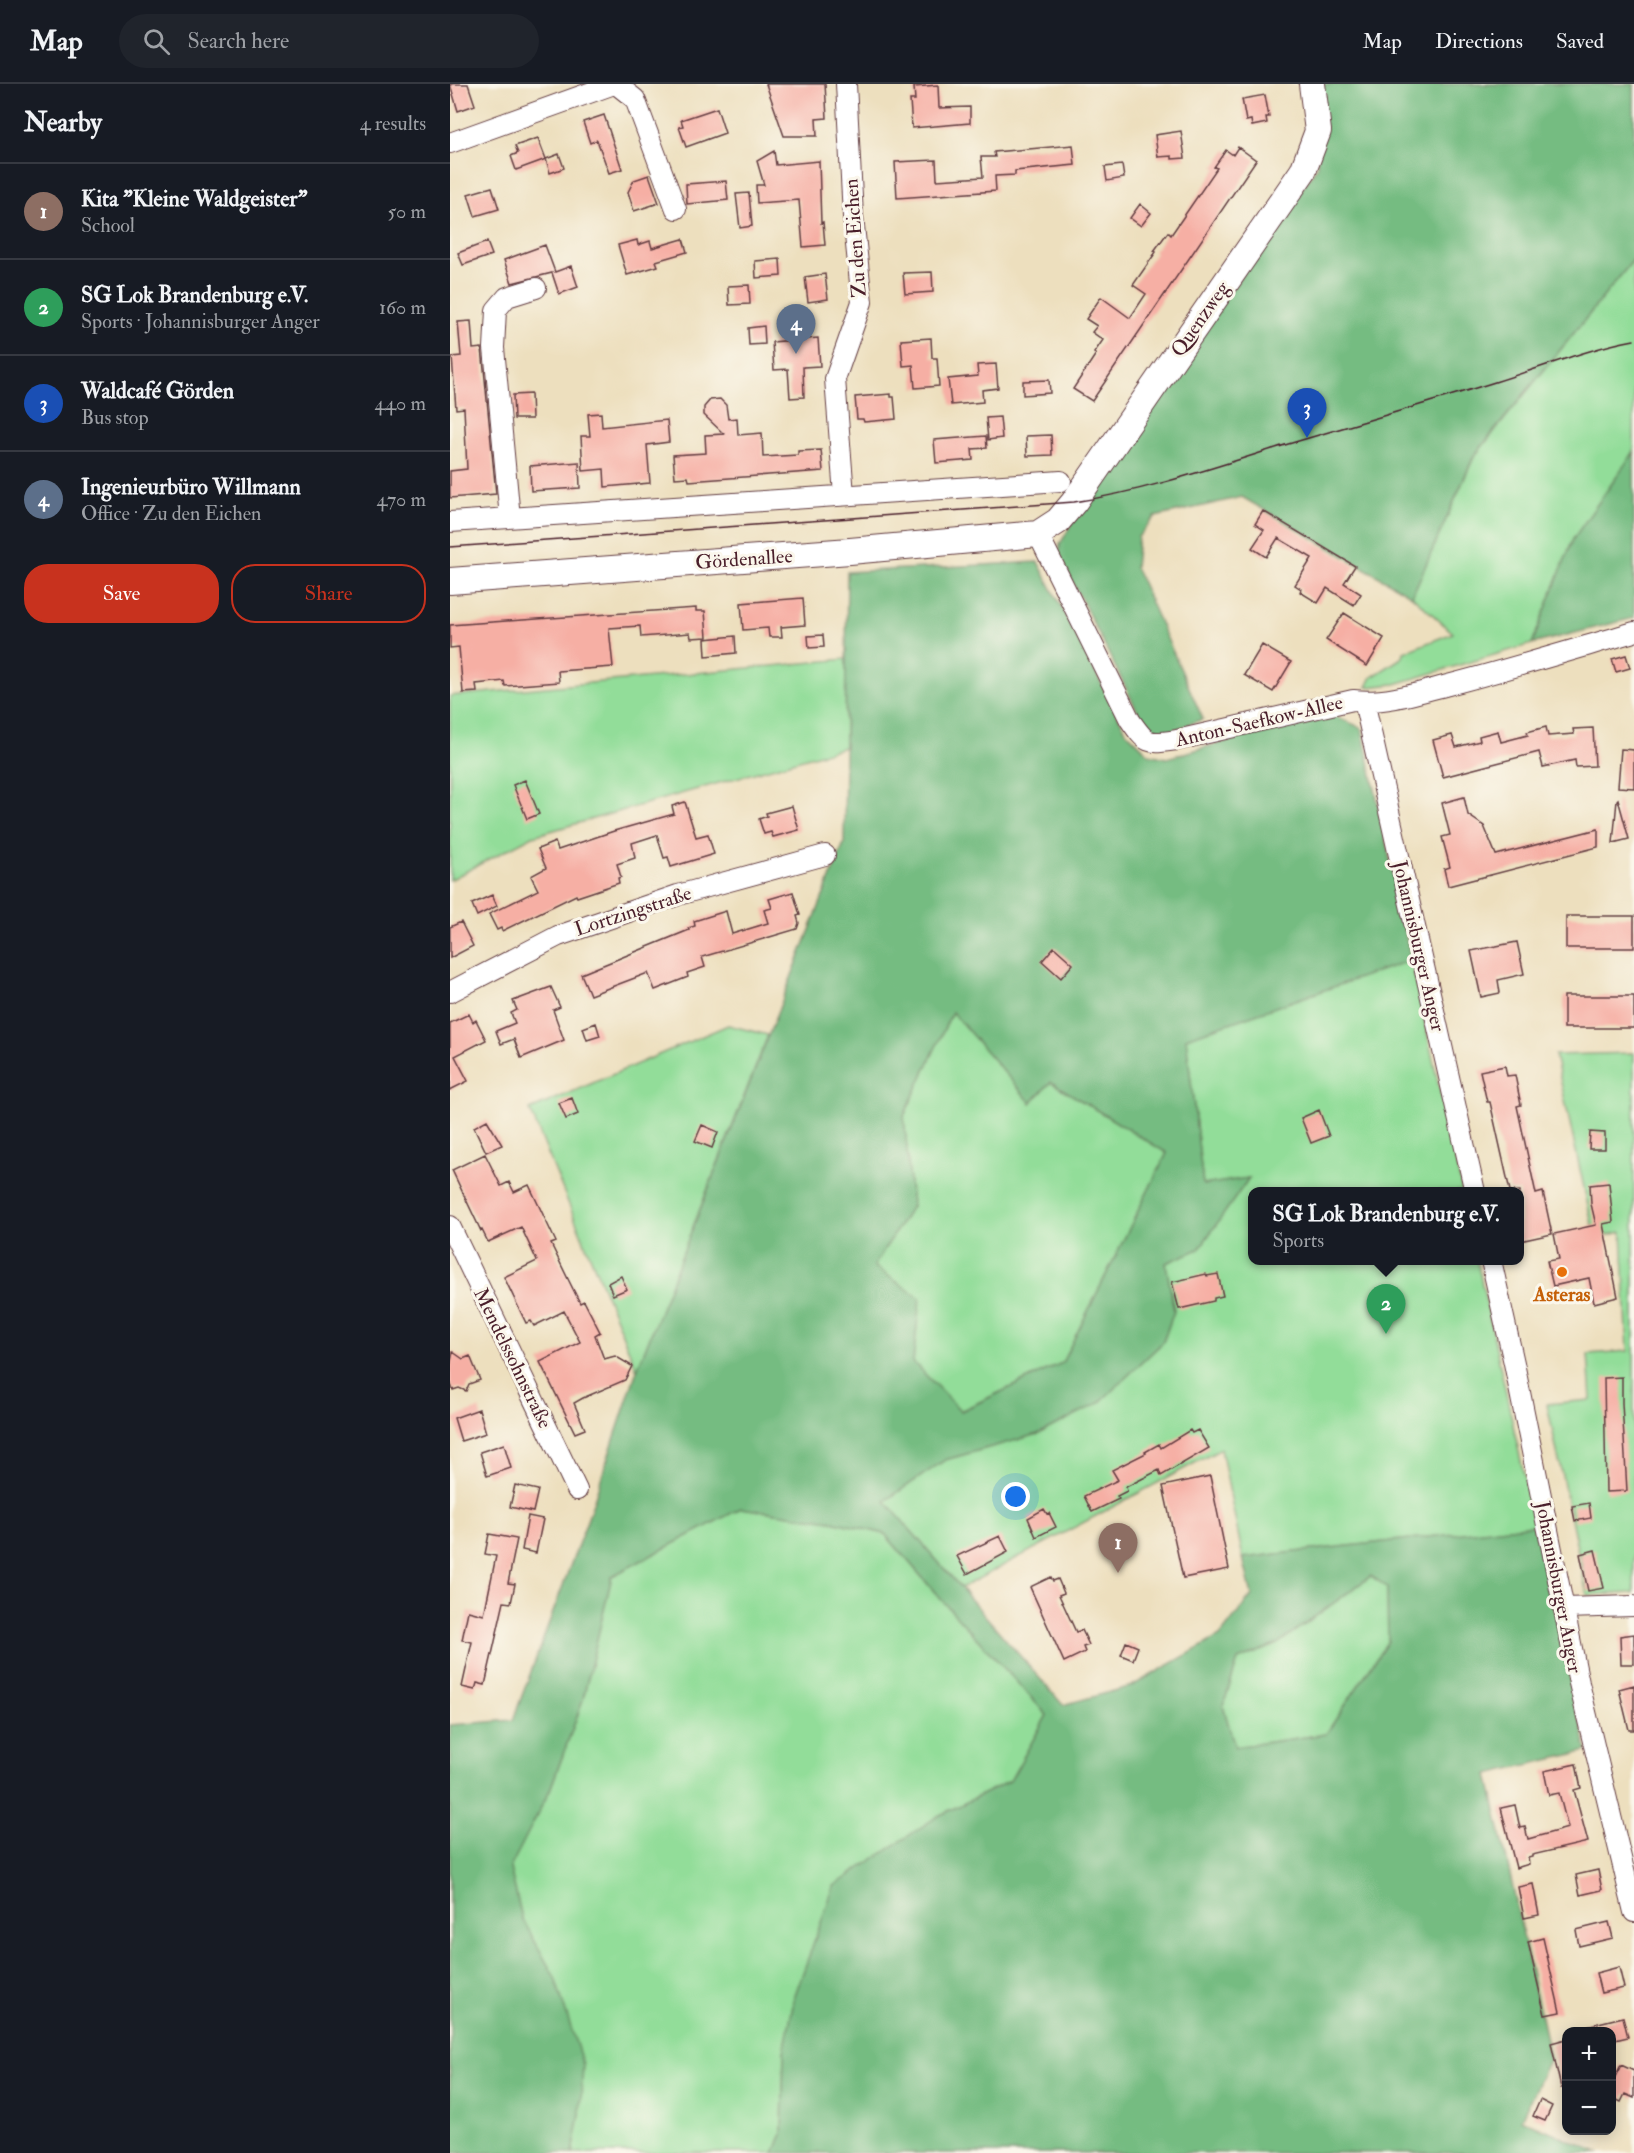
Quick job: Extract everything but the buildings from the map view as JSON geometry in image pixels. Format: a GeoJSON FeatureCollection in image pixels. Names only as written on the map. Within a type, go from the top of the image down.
{"type":"FeatureCollection","features":[{"type":"Feature","properties":{"kind":"street"},"geometry":{"type":"LineString","coordinates":[[450,143],[615,84],[635,99],[676,209]]}},
{"type":"Feature","properties":{"kind":"street","name":"Zu den Eichen"},"geometry":{"type":"LineString","coordinates":[[844,495],[835,379],[862,302],[853,216],[846,84]]}},
{"type":"Feature","properties":{"kind":"street","name":"Quenzweg"},"geometry":{"type":"LineString","coordinates":[[1038,534],[1058,521],[1074,502],[1303,171],[1318,131],[1312,84]]}},
{"type":"Feature","properties":{"kind":"street"},"geometry":{"type":"LineString","coordinates":[[510,518],[494,348],[496,310],[507,297],[536,288]]}},
{"type":"Feature","properties":{"kind":"street"},"geometry":{"type":"LineString","coordinates":[[450,522],[1061,481]]}},
{"type":"Feature","properties":{"kind":"street","name":"Gördenallee"},"geometry":{"type":"LineString","coordinates":[[450,581],[850,551],[1038,534]]}},
{"type":"Feature","properties":{"kind":"street","name":"Anton-Saefkow-Allee"},"geometry":{"type":"LineString","coordinates":[[1038,534],[1130,720],[1143,739],[1155,743],[1178,740],[1353,700],[1393,698],[1494,673],[1634,632]]}},
{"type":"Feature","properties":{"kind":"street","name":"Johannisburger Anger"},"geometry":{"type":"LineString","coordinates":[[1364,701],[1474,1187]]}},
{"type":"Feature","properties":{"kind":"street","name":"Lortzingstraße"},"geometry":{"type":"LineString","coordinates":[[450,992],[558,936],[678,895],[825,855]]}},
{"type":"Feature","properties":{"kind":"street","name":"Mendelssohnstraße"},"geometry":{"type":"LineString","coordinates":[[450,1226],[577,1490]]}},
{"type":"Feature","properties":{"kind":"street","name":"Johannisburger Anger"},"geometry":{"type":"LineString","coordinates":[[1492,1265],[1515,1363],[1581,1695],[1634,1912]]}},
{"type":"Feature","properties":{"kind":"street"},"geometry":{"type":"LineString","coordinates":[[1564,1608],[1634,1606]]}},
{"type":"Feature","properties":{"kind":"green space"},"geometry":{"type":"Polygon","coordinates":[[[1320,84],[1634,84],[1634,259],[1474,456],[1412,596],[1242,497],[1155,517],[1138,537],[1135,567],[1203,719],[1168,732],[1145,726],[1059,555],[1060,544],[1095,484],[1317,167],[1320,84]]]}},
{"type":"Feature","properties":{"kind":"green space"},"geometry":{"type":"Polygon","coordinates":[[[1634,259],[1634,452],[1573,539],[1532,644],[1395,684],[1367,687],[1372,677],[1403,657],[1404,652],[1453,633],[1412,596],[1474,457],[1634,259]]]}},
{"type":"Feature","properties":{"kind":"green space"},"geometry":{"type":"Polygon","coordinates":[[[1634,452],[1634,618],[1532,644],[1573,539],[1634,452]]]}},
{"type":"Feature","properties":{"kind":"green space"},"geometry":{"type":"Polygon","coordinates":[[[1038,562],[1126,731],[1149,754],[1167,758],[1274,728],[1335,716],[1362,728],[1411,960],[1186,1038],[1203,1185],[1249,1178],[1199,1249],[1166,1263],[1174,1311],[1163,1342],[1099,1403],[1038,1434],[945,1460],[885,1501],[1063,1705],[1132,1686],[1220,1636],[1252,1595],[1243,1558],[1535,1525],[1587,1751],[1488,1774],[1550,2058],[1521,2119],[1600,2153],[774,2153],[782,2134],[784,2052],[795,1995],[834,1886],[938,1816],[1010,1781],[1047,1715],[885,1534],[832,1521],[741,1508],[612,1576],[582,1703],[550,1790],[510,1868],[522,1918],[555,1978],[583,2065],[580,2114],[573,2153],[453,2153],[450,2135],[450,1725],[513,1720],[588,1518],[637,1370],[844,843],[847,572],[1038,562]],[[952,1012],[904,1116],[912,1206],[874,1266],[920,1298],[913,1362],[961,1411],[1062,1363],[1167,1153],[1051,1082],[1031,1103],[952,1012]],[[1371,1576],[1277,1644],[1238,1660],[1223,1706],[1235,1747],[1326,1734],[1388,1641],[1387,1587],[1371,1576]]]}},
{"type":"Feature","properties":{"kind":"green space"},"geometry":{"type":"Polygon","coordinates":[[[846,659],[845,747],[533,836],[450,880],[450,696],[846,659]]]}},
{"type":"Feature","properties":{"kind":"green space"},"geometry":{"type":"Polygon","coordinates":[[[1411,960],[1461,1187],[1248,1187],[1248,1265],[1478,1265],[1535,1525],[1243,1558],[1221,1449],[961,1588],[885,1501],[945,1460],[1038,1434],[1099,1403],[1163,1342],[1174,1311],[1166,1263],[1199,1249],[1249,1178],[1203,1185],[1186,1038],[1411,960]]]}},
{"type":"Feature","properties":{"kind":"green space"},"geometry":{"type":"Polygon","coordinates":[[[952,1012],[1031,1103],[1051,1082],[1167,1153],[1062,1363],[960,1411],[913,1362],[920,1298],[873,1266],[912,1206],[904,1116],[952,1012]]]}},
{"type":"Feature","properties":{"kind":"green space"},"geometry":{"type":"Polygon","coordinates":[[[728,1025],[768,1035],[637,1370],[530,1110],[728,1025]]]}},
{"type":"Feature","properties":{"kind":"green space"},"geometry":{"type":"Polygon","coordinates":[[[1634,1053],[1634,1593],[1587,1595],[1547,1404],[1591,1400],[1588,1354],[1628,1351],[1622,1232],[1595,1238],[1555,1055],[1634,1053]]]}},
{"type":"Feature","properties":{"kind":"green space"},"geometry":{"type":"Polygon","coordinates":[[[741,1508],[832,1521],[885,1534],[1047,1715],[1010,1781],[938,1816],[784,2052],[782,2134],[774,2153],[573,2153],[580,2114],[555,1978],[522,1918],[509,1868],[550,1790],[582,1703],[612,1576],[741,1508]]]}},
{"type":"Feature","properties":{"kind":"green space"},"geometry":{"type":"Polygon","coordinates":[[[1371,1576],[1387,1587],[1388,1641],[1326,1734],[1235,1747],[1223,1706],[1238,1660],[1277,1644],[1371,1576]]]}},
{"type":"Feature","properties":{"kind":"tram line"},"geometry":{"type":"LineString","coordinates":[[450,547],[1074,502],[1128,492],[1180,478],[1581,354],[1634,340]]}},
{"type":"Feature","properties":{"kind":"place","name":"Ingenieurbüro Willmann"},"geometry":{"type":"Point","coordinates":[796,354]}},
{"type":"Feature","properties":{"kind":"place","name":"Waldcafé Görden"},"geometry":{"type":"Point","coordinates":[1307,438]}},
{"type":"Feature","properties":{"kind":"place","name":"Asteras"},"geometry":{"type":"Point","coordinates":[1562,1272]}},
{"type":"Feature","properties":{"kind":"place","name":"SG Lok Brandenburg e.V."},"geometry":{"type":"Point","coordinates":[1386,1334]}},
{"type":"Feature","properties":{"kind":"place","name":"Kita \"Kleine Waldgeister\""},"geometry":{"type":"Point","coordinates":[1118,1573]}}]}
